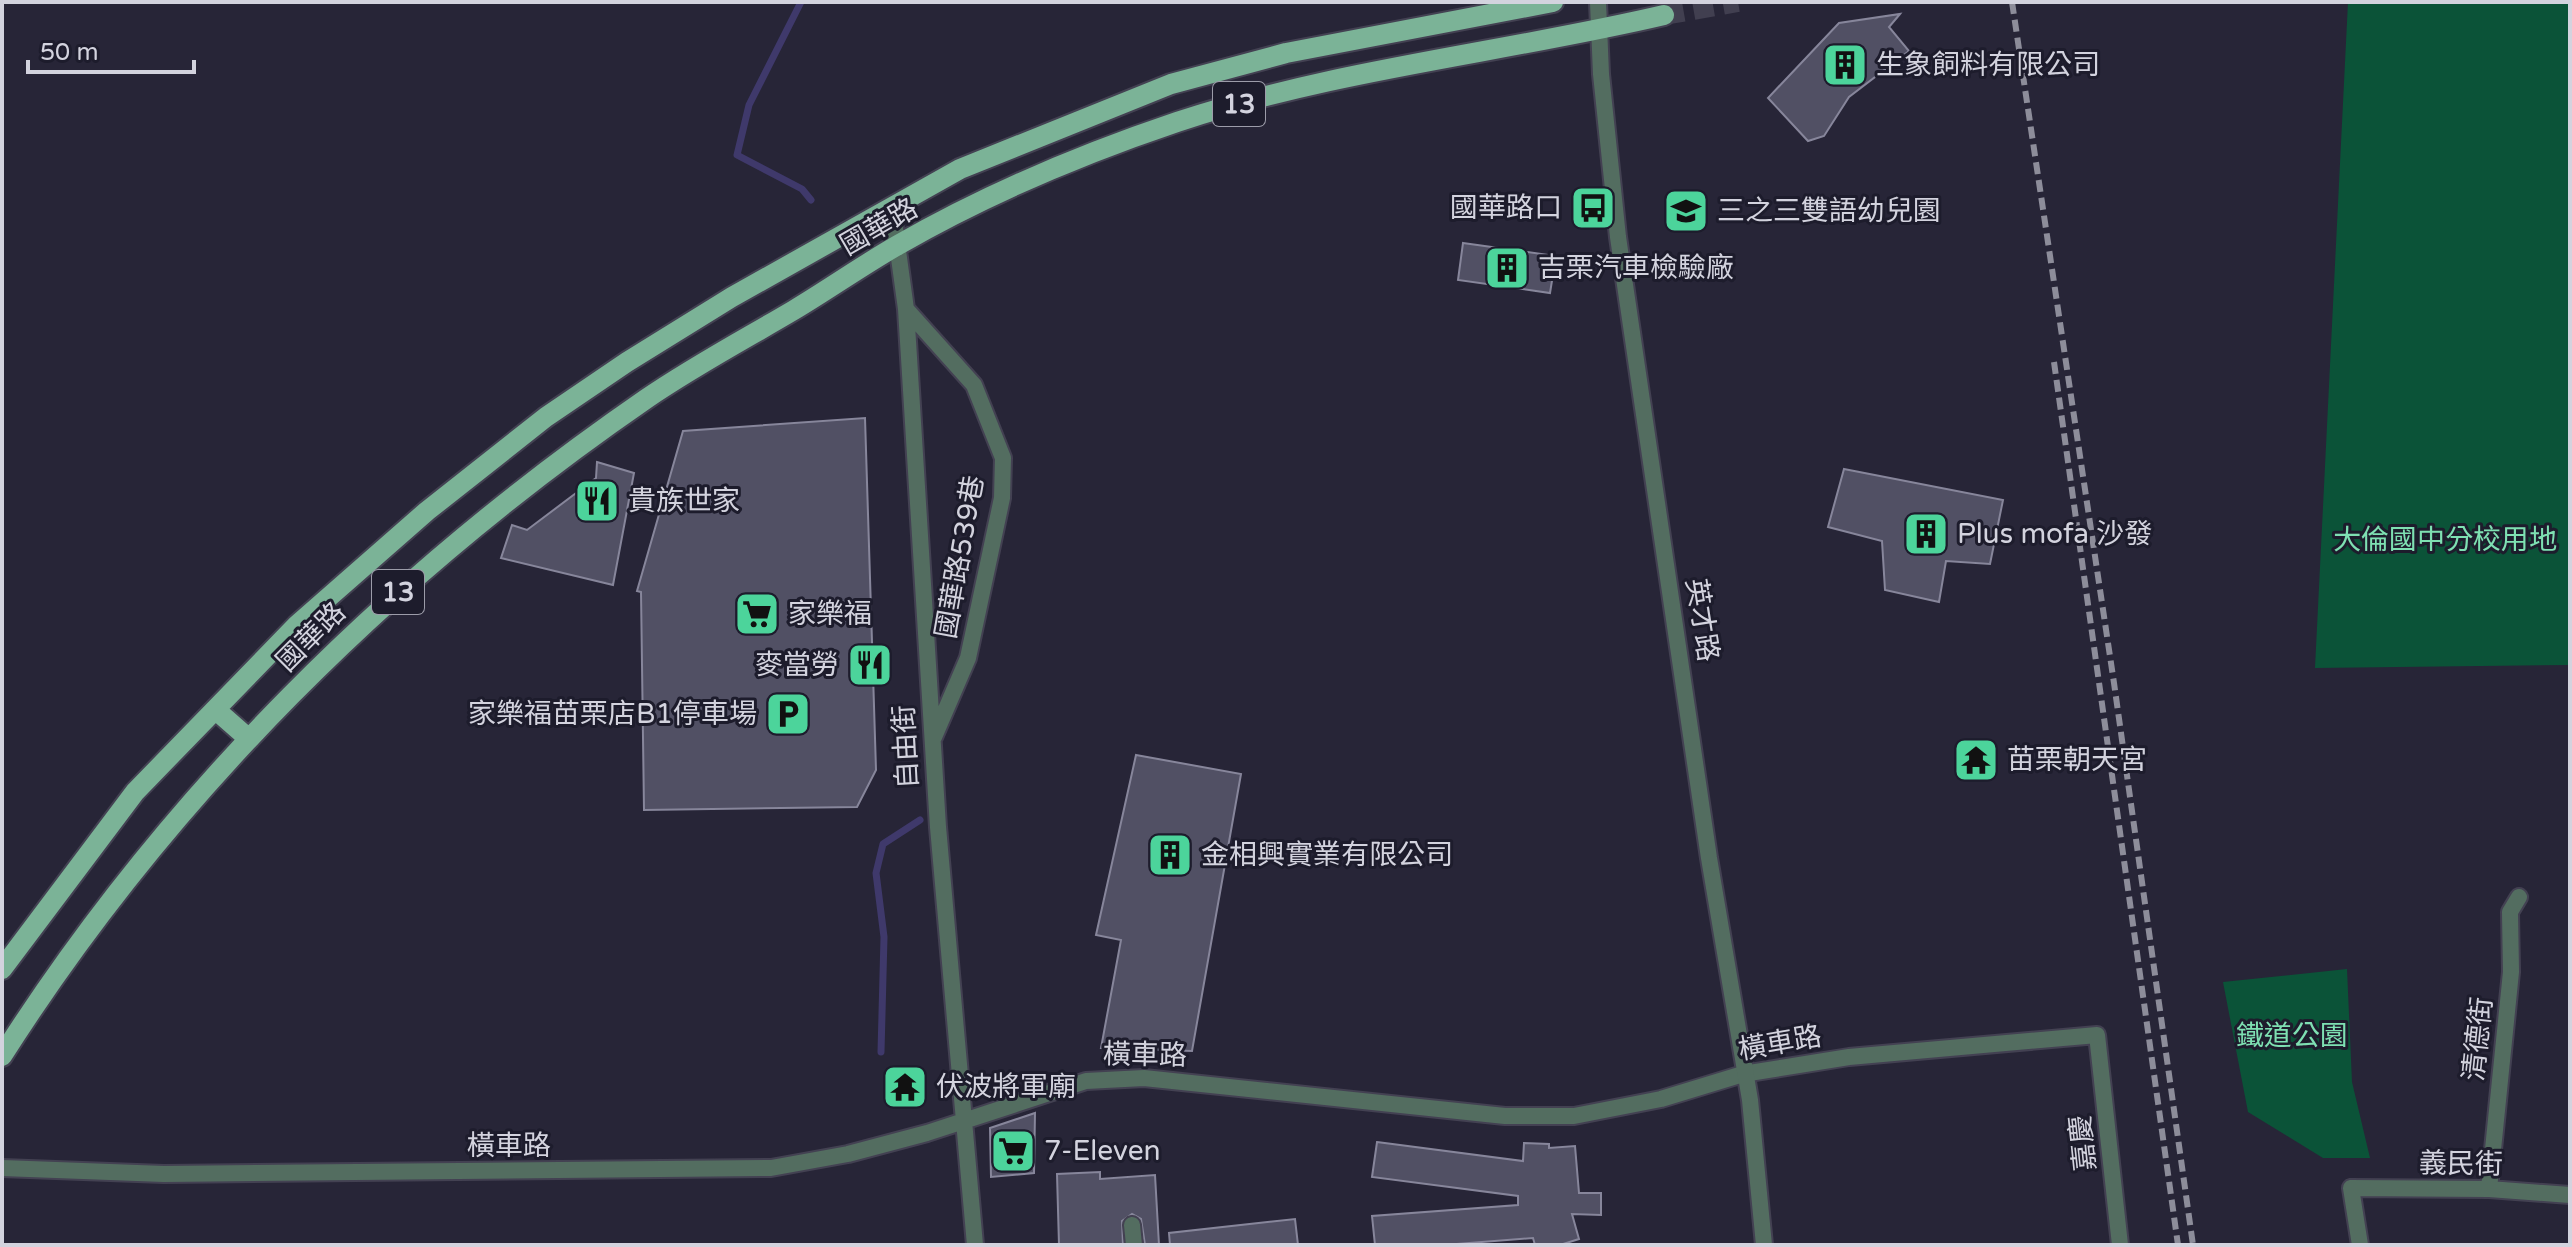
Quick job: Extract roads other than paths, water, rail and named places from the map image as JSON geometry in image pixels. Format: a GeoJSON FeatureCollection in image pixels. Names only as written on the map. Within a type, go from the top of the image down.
{"type":"FeatureCollection","features":[{"type":"Feature","properties":{"kind":"main road","name":"國華路"},"geometry":{"type":"LineString","coordinates":[[2,969],[135,792],[297,625],[427,511],[546,417],[732,297],[960,169],[1171,84],[1286,53],[1553,2]]}},
{"type":"Feature","properties":{"kind":"main road","name":"國華路"},"geometry":{"type":"LineString","coordinates":[[2,1056],[118,891],[178,816],[249,739],[383,605],[466,534],[568,455],[658,391],[899,244],[1076,161],[1178,122],[1296,87],[1416,60],[1600,30],[1664,15]]}},
{"type":"Feature","properties":{"kind":"main road"},"geometry":{"type":"LineString","coordinates":[[216,710],[249,739]]}},
{"type":"Feature","properties":{"kind":"street","name":"英才路"},"geometry":{"type":"LineString","coordinates":[[1598,2],[1601,74],[1618,237],[1743,1074],[1750,1100],[1764,1245]]}},
{"type":"Feature","properties":{"kind":"street","name":"自由街"},"geometry":{"type":"LineString","coordinates":[[892,207],[906,309],[932,742],[961,1122],[975,1245]]}},
{"type":"Feature","properties":{"kind":"street","name":"國華路539巷"},"geometry":{"type":"LineString","coordinates":[[906,309],[974,385],[1003,458],[1002,498],[968,658],[932,742]]}},
{"type":"Feature","properties":{"kind":"street","name":"清德街"},"geometry":{"type":"LineString","coordinates":[[2489,1189],[2511,972],[2510,912],[2519,897]]}},
{"type":"Feature","properties":{"kind":"street","name":"橫車路"},"geometry":{"type":"LineString","coordinates":[[2,1168],[179,1174],[771,1168],[848,1154],[961,1122],[1086,1081],[1144,1078],[1505,1116],[1574,1116],[1661,1099],[1743,1074],[1849,1057],[2097,1035]]}},
{"type":"Feature","properties":{"kind":"street","name":"嘉慶"},"geometry":{"type":"LineString","coordinates":[[2097,1035],[2120,1245]]}},
{"type":"Feature","properties":{"kind":"street","name":"義民街"},"geometry":{"type":"LineString","coordinates":[[2360,1245],[2351,1188],[2489,1189],[2570,1195]]}},
{"type":"Feature","properties":{"kind":"street"},"geometry":{"type":"LineString","coordinates":[[1132,1225],[1134,1245]]}},
{"type":"Feature","properties":{"kind":"waterway"},"geometry":{"type":"LineString","coordinates":[[801,2],[749,105],[737,155],[802,189],[811,200]]}},
{"type":"Feature","properties":{"kind":"waterway"},"geometry":{"type":"LineString","coordinates":[[881,1052],[884,937],[876,873],[883,844],[920,820]]}},
{"type":"Feature","properties":{"kind":"tunnel"},"geometry":{"type":"LineString","coordinates":[[1664,15],[1738,2]]}},
{"type":"Feature","properties":{"kind":"railway"},"geometry":{"type":"LineString","coordinates":[[2012,2],[2114,683],[2193,1245]]}},
{"type":"Feature","properties":{"kind":"railway"},"geometry":{"type":"LineString","coordinates":[[2054,362],[2178,1245]]}},
{"type":"Feature","properties":{"kind":"place","name":"生象飼料有限公司"},"geometry":{"type":"Point","coordinates":[1845,65]}},
{"type":"Feature","properties":{"kind":"place","name":"國華路口"},"geometry":{"type":"Point","coordinates":[1593,208]}},
{"type":"Feature","properties":{"kind":"place","name":"三之三雙語幼兒園"},"geometry":{"type":"Point","coordinates":[1686,211]}},
{"type":"Feature","properties":{"kind":"place","name":"吉栗汽車檢驗廠"},"geometry":{"type":"Point","coordinates":[1507,268]}},
{"type":"Feature","properties":{"kind":"place","name":"貴族世家"},"geometry":{"type":"Point","coordinates":[597,501]}},
{"type":"Feature","properties":{"kind":"place","name":"Plus mofa 沙發"},"geometry":{"type":"Point","coordinates":[1926,534]}},
{"type":"Feature","properties":{"kind":"place","name":"家樂福"},"geometry":{"type":"Point","coordinates":[757,614]}},
{"type":"Feature","properties":{"kind":"place","name":"麥當勞"},"geometry":{"type":"Point","coordinates":[870,665]}},
{"type":"Feature","properties":{"kind":"place","name":"家樂福苗栗店B1停車場"},"geometry":{"type":"Point","coordinates":[788,714]}},
{"type":"Feature","properties":{"kind":"place","name":"苗栗朝天宮"},"geometry":{"type":"Point","coordinates":[1976,760]}},
{"type":"Feature","properties":{"kind":"place","name":"金相興實業有限公司"},"geometry":{"type":"Point","coordinates":[1170,855]}},
{"type":"Feature","properties":{"kind":"place","name":"伏波將軍廟"},"geometry":{"type":"Point","coordinates":[905,1087]}},
{"type":"Feature","properties":{"kind":"place","name":"7-Eleven"},"geometry":{"type":"Point","coordinates":[1013,1151]}},
{"type":"Feature","properties":{"kind":"park label","name":"大倫國中分校用地"},"geometry":{"type":"Point","coordinates":[2445,540]}},
{"type":"Feature","properties":{"kind":"park label","name":"鐵道公園"},"geometry":{"type":"Point","coordinates":[2292,1036]}}]}
